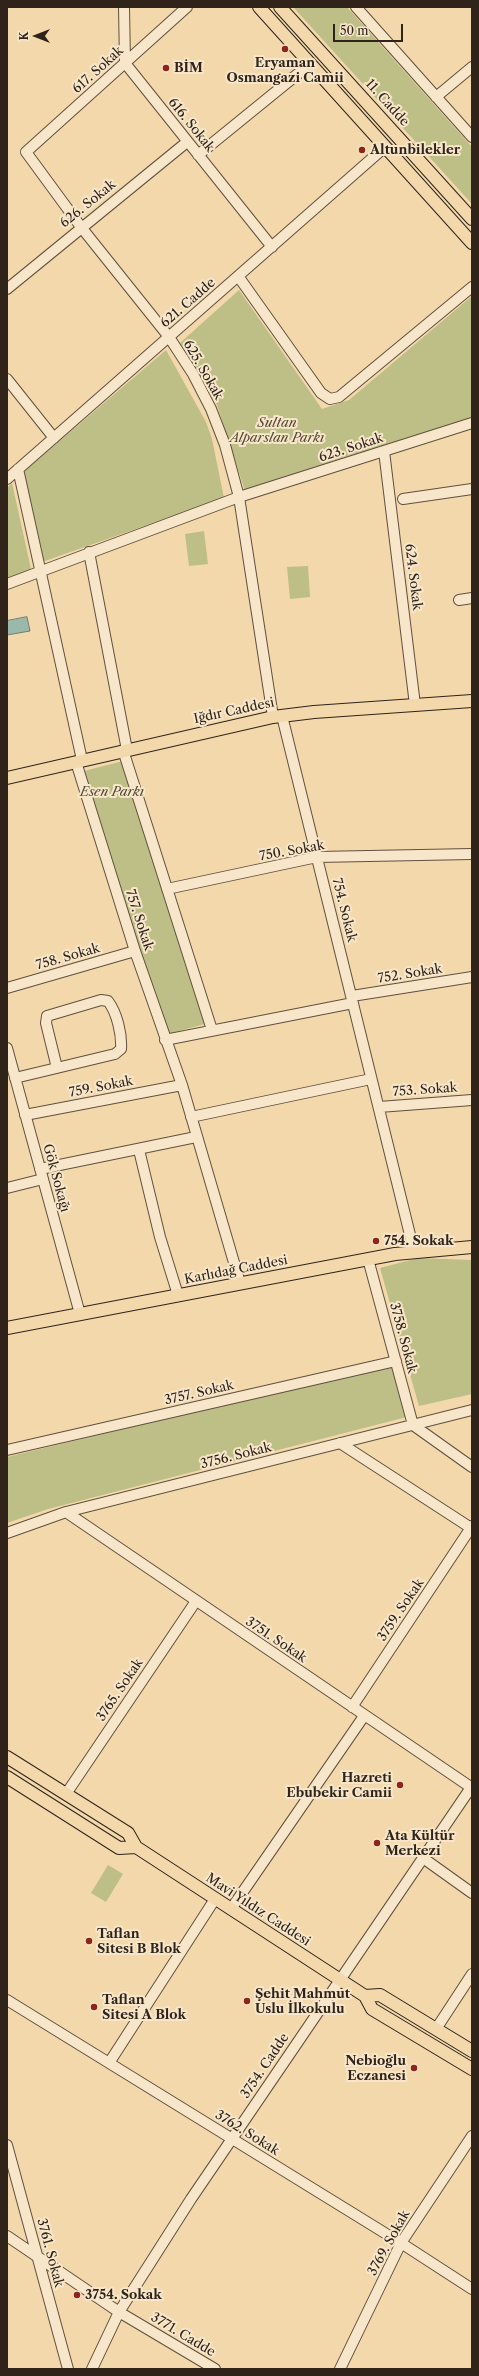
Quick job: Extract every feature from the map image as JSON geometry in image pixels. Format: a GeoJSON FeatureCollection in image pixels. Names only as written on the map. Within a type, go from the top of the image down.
{"type":"FeatureCollection","features":[{"type":"Feature","properties":{"kind":"main road"},"geometry":{"type":"LineString","coordinates":[[259,7],[472,243]]}},
{"type":"Feature","properties":{"kind":"main road","name":"11. Cadde"},"geometry":{"type":"LineString","coordinates":[[280,7],[472,219]]}},
{"type":"Feature","properties":{"kind":"main road","name":"Iğdır Caddesi"},"geometry":{"type":"LineString","coordinates":[[7,778],[278,716],[472,701]]}},
{"type":"Feature","properties":{"kind":"main road","name":"Karlıdağ Caddesi"},"geometry":{"type":"LineString","coordinates":[[7,1328],[368,1259],[414,1251],[472,1247]]}},
{"type":"Feature","properties":{"kind":"main road","name":"Mavi Yıldız Caddesi"},"geometry":{"type":"LineString","coordinates":[[7,1757],[128,1833],[136,1847],[364,1996],[372,2009],[472,2070]]}},
{"type":"Feature","properties":{"kind":"main road"},"geometry":{"type":"LineString","coordinates":[[7,1777],[120,1848],[136,1847]]}},
{"type":"Feature","properties":{"kind":"main road"},"geometry":{"type":"LineString","coordinates":[[364,1996],[380,1995],[472,2051]]}},
{"type":"Feature","properties":{"kind":"street"},"geometry":{"type":"LineString","coordinates":[[124,7],[125,63]]}},
{"type":"Feature","properties":{"kind":"street","name":"617. Sokak"},"geometry":{"type":"LineString","coordinates":[[26,152],[188,7]]}},
{"type":"Feature","properties":{"kind":"street"},"geometry":{"type":"LineString","coordinates":[[356,7],[472,137]]}},
{"type":"Feature","properties":{"kind":"street","name":"616. Sokak"},"geometry":{"type":"LineString","coordinates":[[125,63],[272,247]]}},
{"type":"Feature","properties":{"kind":"street"},"geometry":{"type":"LineString","coordinates":[[198,155],[310,64]]}},
{"type":"Feature","properties":{"kind":"street"},"geometry":{"type":"LineString","coordinates":[[436,97],[472,67]]}},
{"type":"Feature","properties":{"kind":"street","name":"626. Sokak"},"geometry":{"type":"LineString","coordinates":[[7,289],[81,227],[188,142]]}},
{"type":"Feature","properties":{"kind":"street","name":"621. Cadde"},"geometry":{"type":"LineString","coordinates":[[7,479],[385,147]]}},
{"type":"Feature","properties":{"kind":"street","name":"625. Sokak"},"geometry":{"type":"LineString","coordinates":[[26,152],[81,227],[169,337],[193,374],[211,409],[225,445],[239,497],[278,716]]}},
{"type":"Feature","properties":{"kind":"street"},"geometry":{"type":"LineString","coordinates":[[238,276],[321,393],[330,399],[339,397],[472,287]]}},
{"type":"Feature","properties":{"kind":"street"},"geometry":{"type":"LineString","coordinates":[[7,379],[54,438]]}},
{"type":"Feature","properties":{"kind":"street","name":"623. Sokak"},"geometry":{"type":"LineString","coordinates":[[7,584],[40,570],[239,497],[472,423]]}},
{"type":"Feature","properties":{"kind":"street","name":"624. Sokak"},"geometry":{"type":"LineString","coordinates":[[384,451],[415,705]]}},
{"type":"Feature","properties":{"kind":"street","name":"757. Sokak"},"geometry":{"type":"LineString","coordinates":[[18,469],[79,761],[135,950],[165,1040],[182,1085],[240,1283]]}},
{"type":"Feature","properties":{"kind":"street"},"geometry":{"type":"LineString","coordinates":[[403,499],[472,489]]}},
{"type":"Feature","properties":{"kind":"street"},"geometry":{"type":"LineString","coordinates":[[89,552],[125,750],[212,1030]]}},
{"type":"Feature","properties":{"kind":"street"},"geometry":{"type":"LineString","coordinates":[[459,600],[472,598]]}},
{"type":"Feature","properties":{"kind":"street","name":"754. Sokak"},"geometry":{"type":"LineString","coordinates":[[278,716],[317,857],[414,1251]]}},
{"type":"Feature","properties":{"kind":"street","name":"750. Sokak"},"geometry":{"type":"LineString","coordinates":[[167,889],[317,857],[472,854]]}},
{"type":"Feature","properties":{"kind":"street","name":"758. Sokak"},"geometry":{"type":"LineString","coordinates":[[7,988],[135,950]]}},
{"type":"Feature","properties":{"kind":"street","name":"752. Sokak"},"geometry":{"type":"LineString","coordinates":[[165,1040],[352,1000],[472,977]]}},
{"type":"Feature","properties":{"kind":"street"},"geometry":{"type":"LineString","coordinates":[[15,1078],[58,1068],[115,1054],[121,1049],[122,1040],[112,1007],[108,1001],[101,1000],[47,1016],[46,1023],[58,1068]]}},
{"type":"Feature","properties":{"kind":"street","name":"Gök Sokağı"},"geometry":{"type":"LineString","coordinates":[[7,1048],[80,1314]]}},
{"type":"Feature","properties":{"kind":"street"},"geometry":{"type":"LineString","coordinates":[[191,1116],[371,1079]]}},
{"type":"Feature","properties":{"kind":"street","name":"759. Sokak"},"geometry":{"type":"LineString","coordinates":[[26,1115],[182,1085]]}},
{"type":"Feature","properties":{"kind":"street","name":"753. Sokak"},"geometry":{"type":"LineString","coordinates":[[379,1106],[472,1100]]}},
{"type":"Feature","properties":{"kind":"street"},"geometry":{"type":"LineString","coordinates":[[40,1169],[139,1150],[196,1137]]}},
{"type":"Feature","properties":{"kind":"street"},"geometry":{"type":"LineString","coordinates":[[139,1150],[160,1237],[178,1295]]}},
{"type":"Feature","properties":{"kind":"street"},"geometry":{"type":"LineString","coordinates":[[7,1188],[43,1179]]}},
{"type":"Feature","properties":{"kind":"street","name":"3758. Sokak"},"geometry":{"type":"LineString","coordinates":[[368,1259],[413,1424]]}},
{"type":"Feature","properties":{"kind":"street","name":"3757. Sokak"},"geometry":{"type":"LineString","coordinates":[[7,1450],[396,1361]]}},
{"type":"Feature","properties":{"kind":"street","name":"3756. Sokak"},"geometry":{"type":"LineString","coordinates":[[7,1533],[66,1512],[472,1410]]}},
{"type":"Feature","properties":{"kind":"street"},"geometry":{"type":"LineString","coordinates":[[413,1424],[472,1467]]}},
{"type":"Feature","properties":{"kind":"street"},"geometry":{"type":"LineString","coordinates":[[340,1443],[471,1527]]}},
{"type":"Feature","properties":{"kind":"street","name":"3751. Sokak"},"geometry":{"type":"LineString","coordinates":[[66,1512],[352,1708],[472,1787]]}},
{"type":"Feature","properties":{"kind":"street","name":"3759. Sokak"},"geometry":{"type":"LineString","coordinates":[[352,1708],[471,1527]]}},
{"type":"Feature","properties":{"kind":"street","name":"3765. Sokak"},"geometry":{"type":"LineString","coordinates":[[66,1794],[196,1601]]}},
{"type":"Feature","properties":{"kind":"street"},"geometry":{"type":"LineString","coordinates":[[231,1909],[364,1716]]}},
{"type":"Feature","properties":{"kind":"street","name":"3754. Cadde"},"geometry":{"type":"LineString","coordinates":[[92,2369],[119,2312],[191,2199],[339,1979],[472,1787]]}},
{"type":"Feature","properties":{"kind":"street"},"geometry":{"type":"LineString","coordinates":[[423,1858],[472,1893]]}},
{"type":"Feature","properties":{"kind":"street"},"geometry":{"type":"LineString","coordinates":[[109,2062],[215,1899]]}},
{"type":"Feature","properties":{"kind":"street"},"geometry":{"type":"LineString","coordinates":[[436,2029],[472,1974]]}},
{"type":"Feature","properties":{"kind":"street","name":"3762. Sokak"},"geometry":{"type":"LineString","coordinates":[[7,2000],[401,2243],[472,2289]]}},
{"type":"Feature","properties":{"kind":"street","name":"3769. Sokak"},"geometry":{"type":"LineString","coordinates":[[340,2369],[401,2243],[472,2136]]}},
{"type":"Feature","properties":{"kind":"street","name":"3761. Sokak"},"geometry":{"type":"LineString","coordinates":[[7,2145],[68,2369]]}},
{"type":"Feature","properties":{"kind":"street","name":"3771. Cadde"},"geometry":{"type":"LineString","coordinates":[[7,2236],[38,2255],[119,2312],[215,2369]]}},
{"type":"Feature","properties":{"kind":"green space"},"geometry":{"type":"Polygon","coordinates":[[[293,7],[347,7],[472,147],[472,204],[293,7]]]}},
{"type":"Feature","properties":{"kind":"green space","name":"Sultan Alparslan Parkı"},"geometry":{"type":"Polygon","coordinates":[[[239,290],[322,409],[349,400],[472,296],[472,418],[245,491],[217,405],[180,343],[239,290]]]}},
{"type":"Feature","properties":{"kind":"green space"},"geometry":{"type":"Polygon","coordinates":[[[166,350],[206,422],[212,439],[224,498],[42,562],[22,473],[166,350]]]}},
{"type":"Feature","properties":{"kind":"green space"},"geometry":{"type":"Polygon","coordinates":[[[12,483],[31,569],[7,579],[7,488],[12,483]]]}},
{"type":"Feature","properties":{"kind":"green space"},"geometry":{"type":"Polygon","coordinates":[[[204,531],[208,564],[189,566],[185,534],[204,531]]]}},
{"type":"Feature","properties":{"kind":"green space"},"geometry":{"type":"Polygon","coordinates":[[[308,566],[310,597],[290,599],[287,567],[308,566]]]}},
{"type":"Feature","properties":{"kind":"green space","name":"Esen Parkı"},"geometry":{"type":"Polygon","coordinates":[[[123,761],[205,1024],[171,1033],[166,1031],[84,771],[123,761]]]}},
{"type":"Feature","properties":{"kind":"green space"},"geometry":{"type":"Polygon","coordinates":[[[418,1258],[472,1260],[472,1394],[419,1406],[380,1268],[418,1258]]]}},
{"type":"Feature","properties":{"kind":"green space"},"geometry":{"type":"Polygon","coordinates":[[[394,1364],[407,1417],[48,1509],[7,1523],[7,1457],[394,1364]]]}},
{"type":"Feature","properties":{"kind":"green space"},"geometry":{"type":"Polygon","coordinates":[[[108,1865],[123,1874],[106,1902],[91,1893],[108,1865]]]}},
{"type":"Feature","properties":{"kind":"shaded area"},"geometry":{"type":"Polygon","coordinates":[[[27,617],[30,631],[7,635],[7,621],[27,617]]]}},
{"type":"Feature","properties":{"kind":"place","name":"Eryaman Osmangazi Camii"},"geometry":{"type":"Point","coordinates":[285,49]}},
{"type":"Feature","properties":{"kind":"place","name":"BİM"},"geometry":{"type":"Point","coordinates":[166,68]}},
{"type":"Feature","properties":{"kind":"place","name":"Altunbilekler"},"geometry":{"type":"Point","coordinates":[362,150]}},
{"type":"Feature","properties":{"kind":"place","name":"754. Sokak"},"geometry":{"type":"Point","coordinates":[376,1241]}},
{"type":"Feature","properties":{"kind":"place","name":"Hazreti Ebubekir Camii"},"geometry":{"type":"Point","coordinates":[400,1785]}},
{"type":"Feature","properties":{"kind":"place","name":"Ata Kültür Merkezi"},"geometry":{"type":"Point","coordinates":[377,1843]}},
{"type":"Feature","properties":{"kind":"place","name":"Taflan Sitesi B Blok"},"geometry":{"type":"Point","coordinates":[89,1941]}},
{"type":"Feature","properties":{"kind":"place","name":"Şehit Mahmut Uslu İlkokulu"},"geometry":{"type":"Point","coordinates":[247,2001]}},
{"type":"Feature","properties":{"kind":"place","name":"Taflan Sitesi A Blok"},"geometry":{"type":"Point","coordinates":[94,2007]}},
{"type":"Feature","properties":{"kind":"place","name":"Nebioğlu Eczanesi"},"geometry":{"type":"Point","coordinates":[414,2068]}},
{"type":"Feature","properties":{"kind":"place","name":"3754. Sokak"},"geometry":{"type":"Point","coordinates":[77,2295]}}]}
